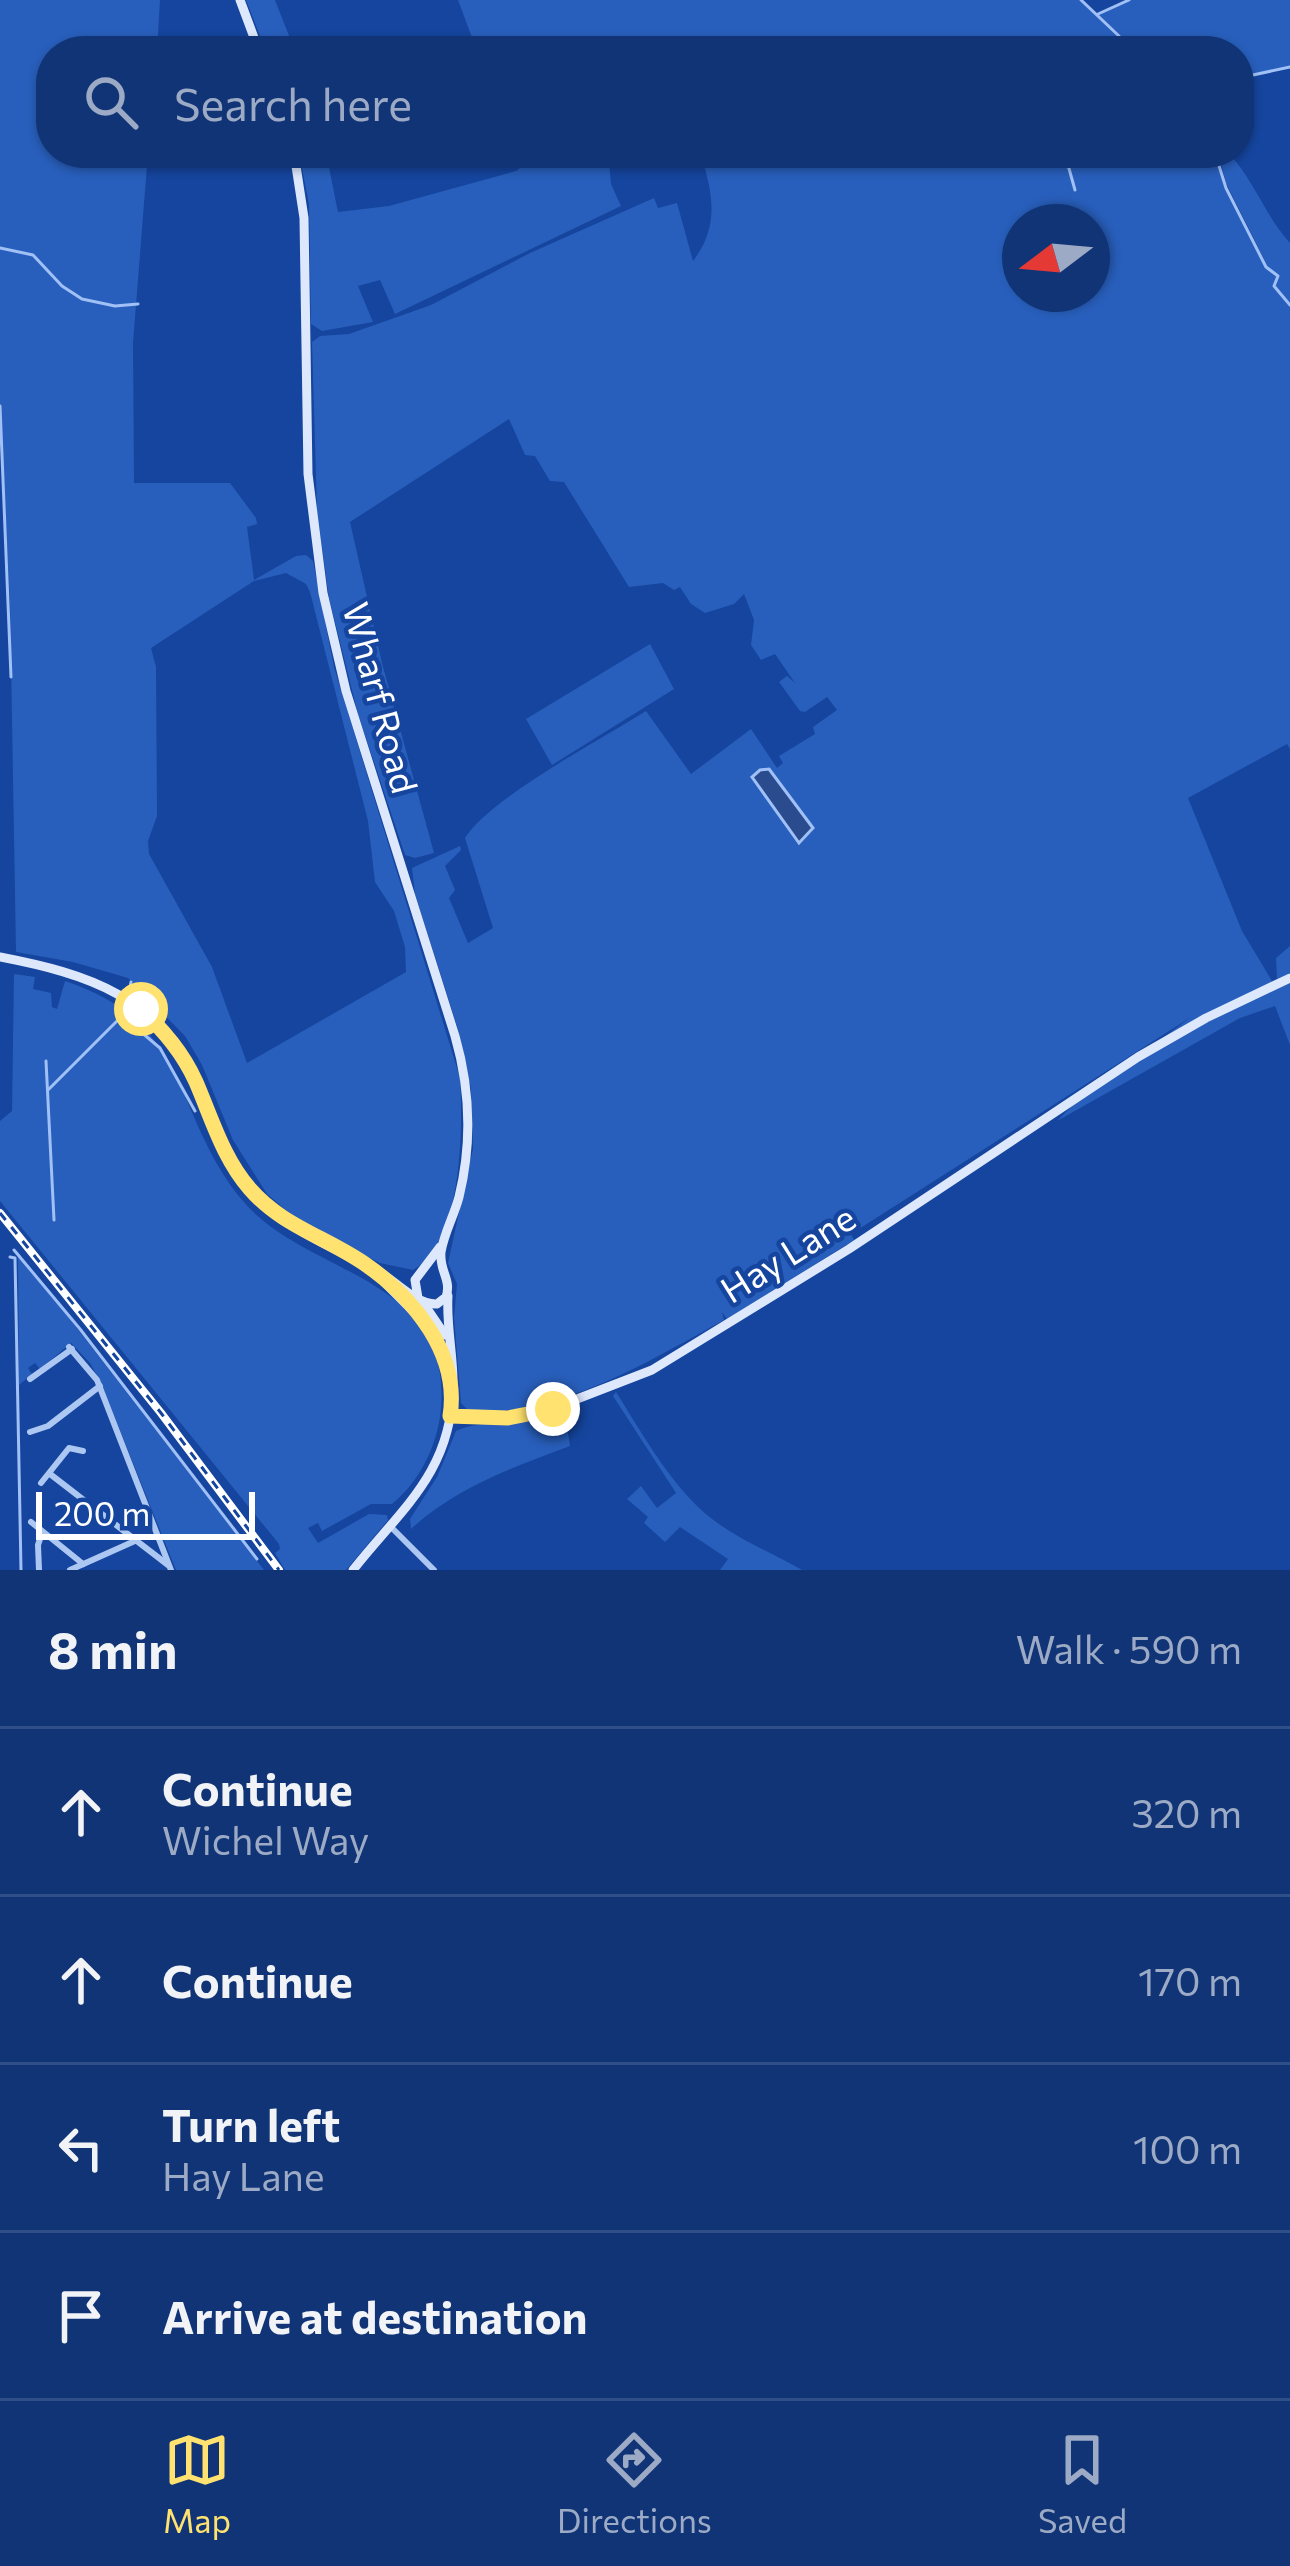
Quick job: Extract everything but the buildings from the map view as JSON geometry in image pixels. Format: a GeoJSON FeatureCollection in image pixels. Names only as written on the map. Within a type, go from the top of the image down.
{"type":"FeatureCollection","features":[{"type":"Feature","properties":{"kind":"main road"},"geometry":{"type":"LineString","coordinates":[[240,0],[253,36]]}},
{"type":"Feature","properties":{"kind":"main road","name":"Wharf Road"},"geometry":{"type":"LineString","coordinates":[[296,168],[304,218],[308,474],[323,593],[346,691],[465,1077],[466,1156],[459,1198],[443,1244],[453,1376],[450,1416]]}},
{"type":"Feature","properties":{"kind":"main road"},"geometry":{"type":"LineString","coordinates":[[0,957],[82,975],[141,1009],[186,1062],[228,1157],[251,1190],[288,1223],[386,1274],[432,1269],[442,1273]]}},
{"type":"Feature","properties":{"kind":"main road","name":"Hay Lane"},"geometry":{"type":"LineString","coordinates":[[450,1416],[497,1418],[538,1413],[658,1366],[849,1249],[1121,1067],[1194,1024],[1290,978]]}},
{"type":"Feature","properties":{"kind":"main road","name":"Wharf Road"},"geometry":{"type":"LineString","coordinates":[[421,1273],[443,1244]]}},
{"type":"Feature","properties":{"kind":"main road"},"geometry":{"type":"LineString","coordinates":[[365,1264],[428,1326],[453,1376]]}},
{"type":"Feature","properties":{"kind":"main road"},"geometry":{"type":"LineString","coordinates":[[421,1273],[414,1287],[420,1300],[437,1304],[449,1291]]}},
{"type":"Feature","properties":{"kind":"main road","name":"Wharf Road"},"geometry":{"type":"LineString","coordinates":[[386,1274],[420,1300],[448,1340]]}},
{"type":"Feature","properties":{"kind":"main road"},"geometry":{"type":"LineString","coordinates":[[353,1570],[426,1484],[442,1450],[450,1416]]}},
{"type":"Feature","properties":{"kind":"street"},"geometry":{"type":"LineString","coordinates":[[30,1379],[70,1348],[100,1386],[171,1569]]}},
{"type":"Feature","properties":{"kind":"street"},"geometry":{"type":"LineString","coordinates":[[30,1432],[48,1426],[100,1386]]}},
{"type":"Feature","properties":{"kind":"street"},"geometry":{"type":"LineString","coordinates":[[41,1484],[69,1448],[83,1451]]}},
{"type":"Feature","properties":{"kind":"street"},"geometry":{"type":"LineString","coordinates":[[50,1474],[171,1569]]}},
{"type":"Feature","properties":{"kind":"street"},"geometry":{"type":"LineString","coordinates":[[31,1522],[83,1564]]}},
{"type":"Feature","properties":{"kind":"street"},"geometry":{"type":"LineString","coordinates":[[391,1526],[434,1570]]}},
{"type":"Feature","properties":{"kind":"street"},"geometry":{"type":"LineString","coordinates":[[39,1570],[43,1531]]}},
{"type":"Feature","properties":{"kind":"street"},"geometry":{"type":"LineString","coordinates":[[70,1570],[137,1540]]}},
{"type":"Feature","properties":{"kind":"shaded area"},"geometry":{"type":"Polygon","coordinates":[[[0,0],[160,0],[158,36],[36,36],[36,168],[147,168],[133,343],[134,483],[230,483],[256,518],[257,524],[247,527],[254,580],[296,556],[306,555],[313,561],[334,667],[460,1078],[460,1153],[451,1210],[442,1236],[413,1270],[380,1263],[306,1227],[267,1194],[233,1140],[185,1036],[128,978],[16,952],[10,604],[0,406],[0,0]],[[286,573],[254,581],[151,648],[156,667],[157,816],[148,841],[149,854],[212,967],[247,1063],[406,972],[405,947],[394,911],[375,882],[368,821],[306,584],[286,573]]]}},
{"type":"Feature","properties":{"kind":"shaded area"},"geometry":{"type":"Polygon","coordinates":[[[246,0],[275,0],[289,36],[260,36],[246,0]]]}},
{"type":"Feature","properties":{"kind":"shaded area"},"geometry":{"type":"Polygon","coordinates":[[[458,0],[1081,0],[1097,14],[1129,0],[1290,0],[1290,67],[1254,75],[1254,36],[471,36],[458,0]]]}},
{"type":"Feature","properties":{"kind":"shaded area"},"geometry":{"type":"Polygon","coordinates":[[[302,168],[329,168],[338,212],[389,206],[520,168],[609,168],[621,206],[395,314],[380,280],[358,286],[373,322],[322,331],[311,324],[309,204],[302,168]]]}},
{"type":"Feature","properties":{"kind":"shaded area"},"geometry":{"type":"Polygon","coordinates":[[[704,168],[1220,168],[1269,269],[1222,168],[1240,168],[1245,174],[1290,243],[1290,749],[1287,744],[1188,798],[1242,931],[1272,981],[1277,979],[1276,958],[1290,946],[1290,973],[1283,977],[1290,977],[1290,1045],[1275,1006],[1240,1018],[1057,1121],[1191,1017],[727,1319],[722,1312],[724,1320],[694,1337],[572,1395],[506,1411],[471,1413],[461,1403],[454,1317],[457,1284],[448,1263],[473,1149],[471,1089],[458,1029],[415,894],[412,868],[460,846],[445,866],[455,890],[449,898],[468,943],[493,928],[465,838],[498,805],[549,770],[646,711],[691,774],[751,729],[777,768],[783,763],[779,756],[815,734],[813,727],[837,710],[827,697],[800,711],[779,682],[787,676],[795,683],[775,654],[761,660],[751,645],[754,620],[744,594],[734,604],[705,613],[691,604],[680,587],[674,590],[663,583],[629,587],[564,482],[550,481],[535,456],[525,455],[509,419],[350,522],[382,663],[434,853],[415,858],[405,855],[358,714],[329,598],[317,510],[312,342],[431,305],[530,253],[654,198],[658,208],[677,203],[693,261],[707,235],[712,208],[704,168]]]}},
{"type":"Feature","properties":{"kind":"shaded area"},"geometry":{"type":"Polygon","coordinates":[[[650,644],[674,689],[552,765],[526,719],[650,644]]]}},
{"type":"Feature","properties":{"kind":"shaded area"},"geometry":{"type":"Polygon","coordinates":[[[769,769],[813,828],[799,843],[752,777],[769,769]]]}},
{"type":"Feature","properties":{"kind":"shaded area"},"geometry":{"type":"Polygon","coordinates":[[[14,974],[35,977],[33,989],[51,993],[52,1007],[57,1009],[65,981],[106,999],[137,1021],[159,1046],[220,1169],[243,1201],[270,1226],[403,1306],[426,1334],[440,1370],[440,1417],[417,1476],[392,1504],[371,1504],[322,1531],[318,1523],[308,1528],[318,1543],[369,1514],[387,1515],[388,1520],[346,1570],[285,1570],[275,1553],[279,1544],[0,1201],[0,1121],[12,1111],[14,974]]]}},
{"type":"Feature","properties":{"kind":"shaded area"},"geometry":{"type":"Polygon","coordinates":[[[18,1252],[264,1570],[176,1570],[101,1383],[71,1343],[40,1369],[35,1363],[28,1368],[32,1374],[19,1385],[18,1252]]]}},
{"type":"Feature","properties":{"kind":"shaded area"},"geometry":{"type":"Polygon","coordinates":[[[616,1392],[694,1502],[728,1530],[802,1570],[720,1570],[728,1559],[680,1527],[665,1542],[644,1523],[648,1517],[627,1499],[641,1486],[657,1508],[676,1493],[613,1396],[616,1392]]]}},
{"type":"Feature","properties":{"kind":"shaded area"},"geometry":{"type":"Polygon","coordinates":[[[565,1413],[570,1446],[466,1490],[411,1529],[410,1519],[437,1477],[456,1431],[565,1413]]]}},
{"type":"Feature","properties":{"kind":"waterway"},"geometry":{"type":"LineString","coordinates":[[1081,0],[1119,36]]}},
{"type":"Feature","properties":{"kind":"waterway"},"geometry":{"type":"LineString","coordinates":[[1098,14],[1129,0]]}},
{"type":"Feature","properties":{"kind":"waterway"},"geometry":{"type":"LineString","coordinates":[[1254,75],[1290,67]]}},
{"type":"Feature","properties":{"kind":"waterway"},"geometry":{"type":"LineString","coordinates":[[1069,168],[1075,190]]}},
{"type":"Feature","properties":{"kind":"waterway"},"geometry":{"type":"LineString","coordinates":[[1220,168],[1266,267],[1278,276],[1274,286],[1290,305]]}},
{"type":"Feature","properties":{"kind":"waterway"},"geometry":{"type":"LineString","coordinates":[[0,248],[33,255],[62,286],[82,299],[115,306],[138,304]]}},
{"type":"Feature","properties":{"kind":"waterway"},"geometry":{"type":"LineString","coordinates":[[0,406],[11,677]]}},
{"type":"Feature","properties":{"kind":"waterway"},"geometry":{"type":"LineString","coordinates":[[130,987],[131,982]]}},
{"type":"Feature","properties":{"kind":"waterway"},"geometry":{"type":"LineString","coordinates":[[48,1090],[122,1016],[160,1048],[195,1111]]}},
{"type":"Feature","properties":{"kind":"waterway"},"geometry":{"type":"LineString","coordinates":[[46,1061],[54,1220]]}},
{"type":"Feature","properties":{"kind":"waterway"},"geometry":{"type":"LineString","coordinates":[[14,1250],[257,1559]]}},
{"type":"Feature","properties":{"kind":"waterway"},"geometry":{"type":"LineString","coordinates":[[10,1257],[15,1258],[21,1570]]}},
{"type":"Feature","properties":{"kind":"railway"},"geometry":{"type":"LineString","coordinates":[[0,1213],[161,1413],[279,1570]]}},
{"type":"Feature","properties":{"kind":"route"},"geometry":{"type":"LineString","coordinates":[[141,1009],[186,1062],[228,1157],[251,1190],[288,1223],[365,1264],[428,1326],[453,1376],[450,1416],[508,1418],[553,1409]]}}]}
